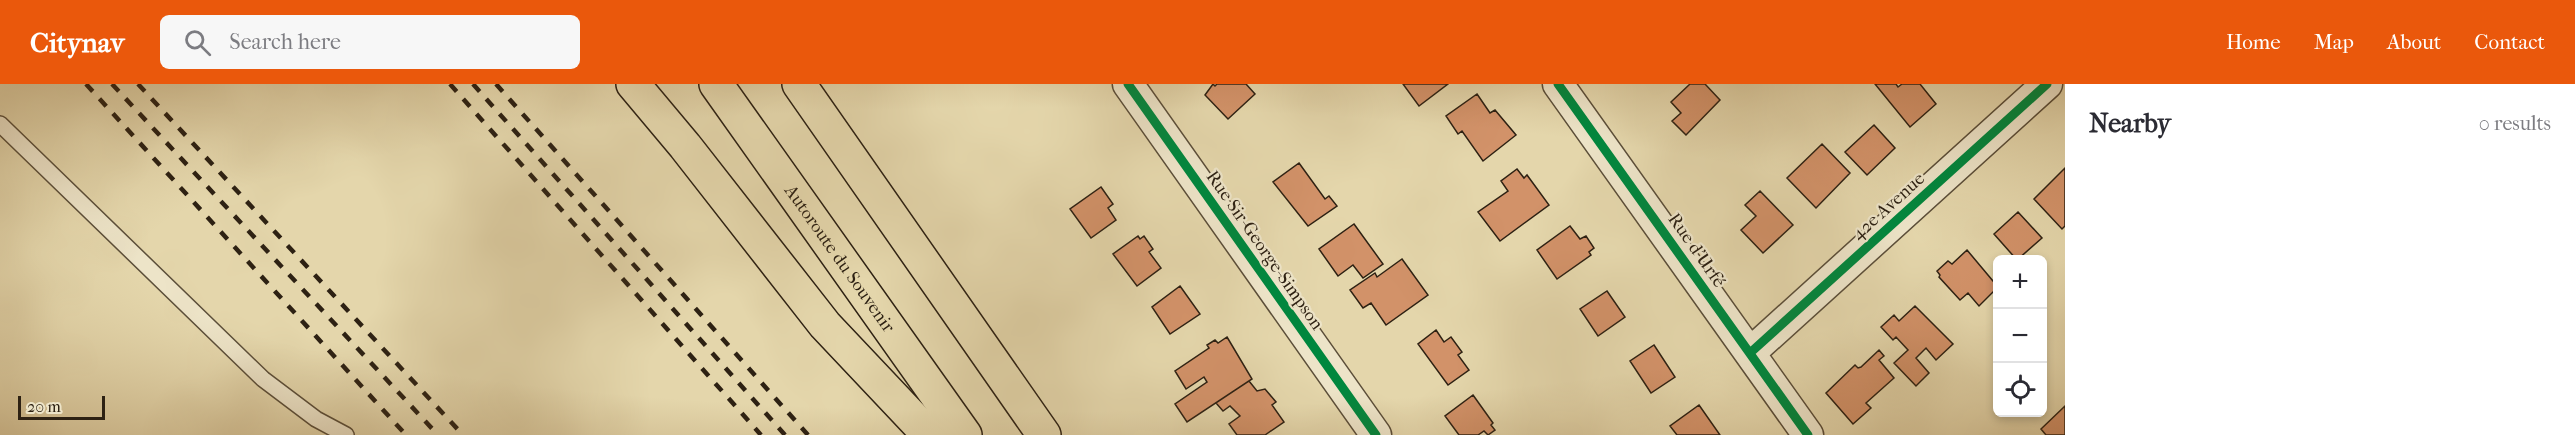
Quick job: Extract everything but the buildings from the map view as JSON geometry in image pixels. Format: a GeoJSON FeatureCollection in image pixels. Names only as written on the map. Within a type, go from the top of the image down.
{"type":"FeatureCollection","features":[{"type":"Feature","properties":{"kind":"highway"},"geometry":{"type":"LineString","coordinates":[[633,84],[685,146],[825,325],[929,435]]}},
{"type":"Feature","properties":{"kind":"highway","name":"Autoroute du Souvenir"},"geometry":{"type":"LineString","coordinates":[[716,84],[965,435]]}},
{"type":"Feature","properties":{"kind":"highway"},"geometry":{"type":"LineString","coordinates":[[799,84],[1044,435]]}},
{"type":"Feature","properties":{"kind":"street","name":"Rue Sir-George-Simpson"},"geometry":{"type":"LineString","coordinates":[[1128,84],[1377,435]]}},
{"type":"Feature","properties":{"kind":"street","name":"Rue d'Urfé"},"geometry":{"type":"LineString","coordinates":[[1558,84],[1808,435]]}},
{"type":"Feature","properties":{"kind":"street","name":"42e Avenue"},"geometry":{"type":"LineString","coordinates":[[1750,353],[2047,84]]}},
{"type":"Feature","properties":{"kind":"lane"},"geometry":{"type":"LineString","coordinates":[[0,124],[263,379],[316,419],[346,435]]}},
{"type":"Feature","properties":{"kind":"railway"},"geometry":{"type":"LineString","coordinates":[[86,84],[406,435]]}},
{"type":"Feature","properties":{"kind":"railway"},"geometry":{"type":"LineString","coordinates":[[112,84],[438,435]]}},
{"type":"Feature","properties":{"kind":"railway"},"geometry":{"type":"LineString","coordinates":[[138,84],[463,435]]}},
{"type":"Feature","properties":{"kind":"railway"},"geometry":{"type":"LineString","coordinates":[[450,84],[761,435]]}},
{"type":"Feature","properties":{"kind":"railway"},"geometry":{"type":"LineString","coordinates":[[473,84],[785,435]]}},
{"type":"Feature","properties":{"kind":"railway"},"geometry":{"type":"LineString","coordinates":[[496,84],[808,435]]}},
{"type":"Feature","properties":{"kind":"cycle path"},"geometry":{"type":"LineString","coordinates":[[1128,84],[1376,435]]}},
{"type":"Feature","properties":{"kind":"cycle path"},"geometry":{"type":"LineString","coordinates":[[1558,84],[1808,435]]}},
{"type":"Feature","properties":{"kind":"cycle path"},"geometry":{"type":"LineString","coordinates":[[1750,353],[2047,84]]}}]}
